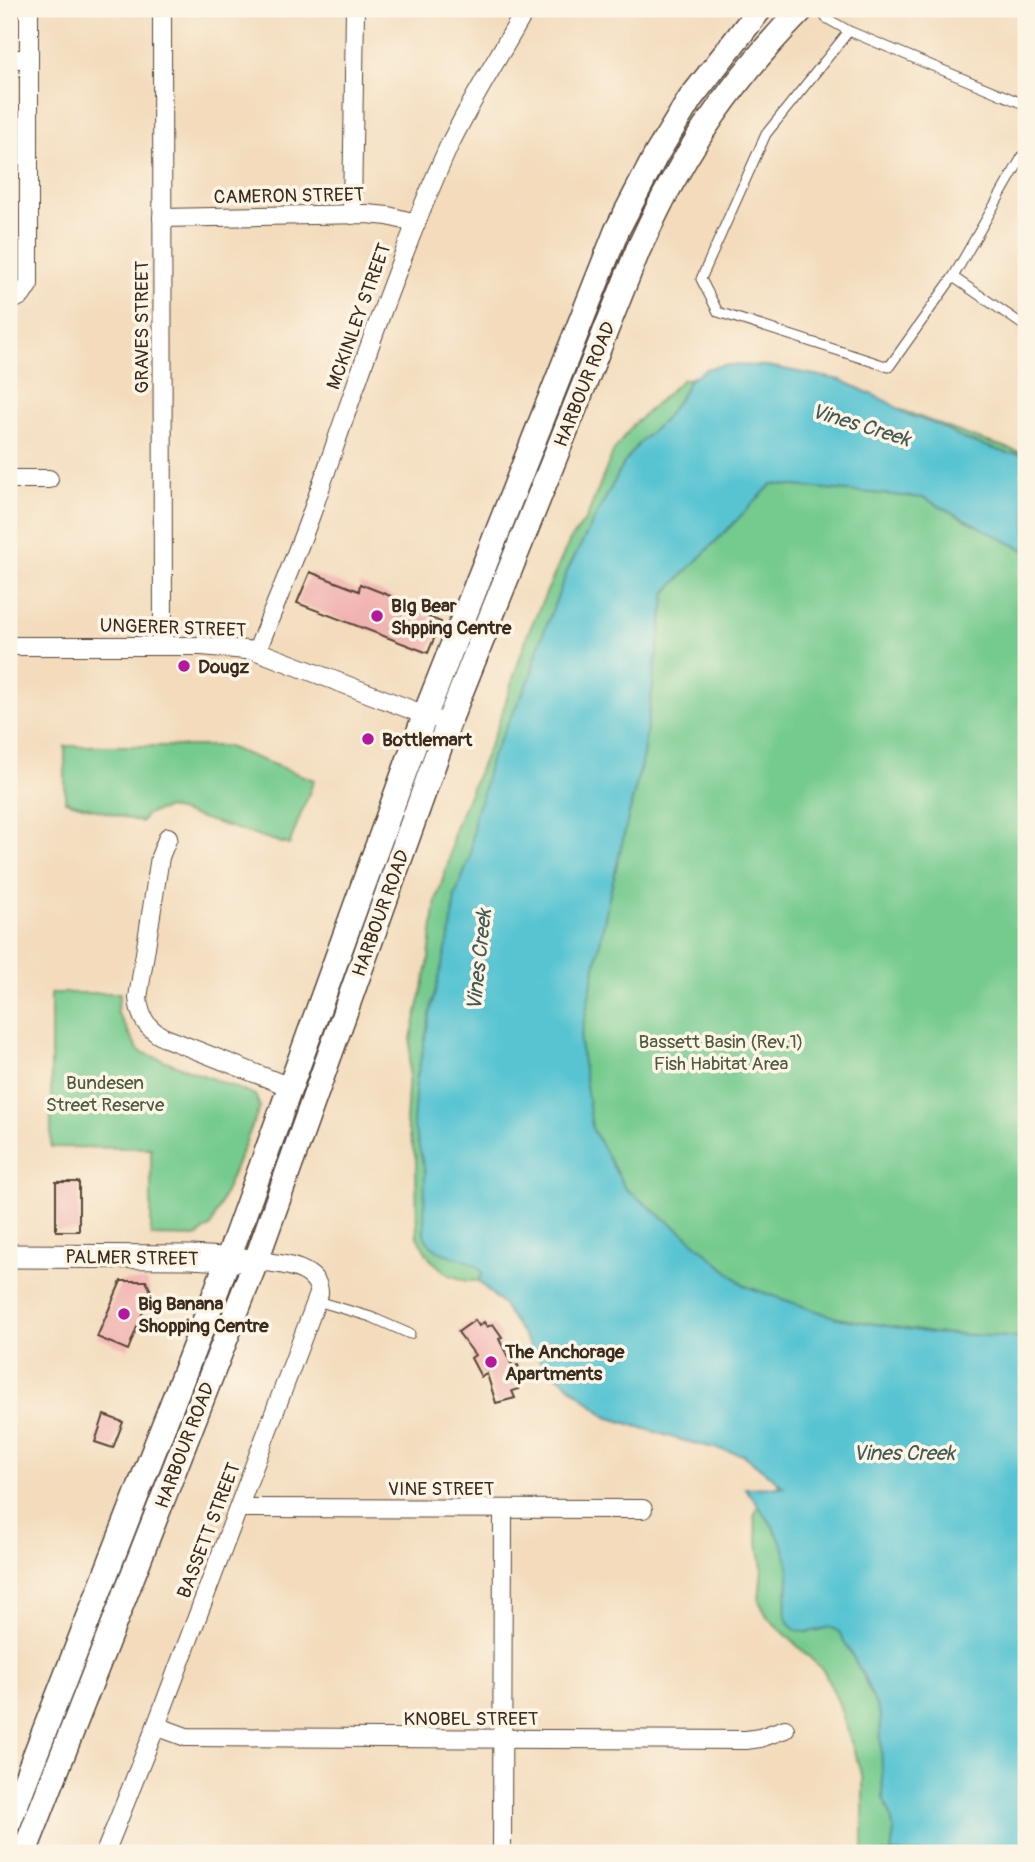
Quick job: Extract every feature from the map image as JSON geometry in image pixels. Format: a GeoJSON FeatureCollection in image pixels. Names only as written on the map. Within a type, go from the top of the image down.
{"type":"FeatureCollection","features":[{"type":"Feature","properties":{"kind":"main road","name":"HARBOUR ROAD"},"geometry":{"type":"LineString","coordinates":[[24,1853],[256,1261],[437,720],[617,230],[656,155],[690,99],[760,9]]}},
{"type":"Feature","properties":{"kind":"main road","name":"HARBOUR ROAD"},"geometry":{"type":"LineString","coordinates":[[9,1822],[227,1259],[290,1087],[437,720],[638,250],[675,176],[720,106],[770,42],[802,9]]}},
{"type":"Feature","properties":{"kind":"street"},"geometry":{"type":"LineString","coordinates":[[15,298],[29,284],[29,9]]}},
{"type":"Feature","properties":{"kind":"street","name":"GRAVES STREET"},"geometry":{"type":"LineString","coordinates":[[162,9],[163,646]]}},
{"type":"Feature","properties":{"kind":"street"},"geometry":{"type":"LineString","coordinates":[[352,215],[355,9]]}},
{"type":"Feature","properties":{"kind":"street","name":"MCKINLEY STREET"},"geometry":{"type":"LineString","coordinates":[[257,651],[311,515],[387,292],[415,223],[449,146],[526,9]]}},
{"type":"Feature","properties":{"kind":"street"},"geometry":{"type":"LineString","coordinates":[[9,59],[29,59]]}},
{"type":"Feature","properties":{"kind":"street","name":"CAMERON STREET"},"geometry":{"type":"LineString","coordinates":[[162,218],[352,215],[388,216],[415,223]]}},
{"type":"Feature","properties":{"kind":"street"},"geometry":{"type":"LineString","coordinates":[[9,479],[49,479]]}},
{"type":"Feature","properties":{"kind":"street","name":"UNGERER STREET"},"geometry":{"type":"LineString","coordinates":[[9,646],[202,646],[257,651],[437,720]]}},
{"type":"Feature","properties":{"kind":"street"},"geometry":{"type":"LineString","coordinates":[[168,837],[160,857],[138,998],[140,1013],[150,1030],[163,1037],[290,1087]]}},
{"type":"Feature","properties":{"kind":"street","name":"PALMER STREET"},"geometry":{"type":"LineString","coordinates":[[9,1256],[191,1256],[256,1261]]}},
{"type":"Feature","properties":{"kind":"street"},"geometry":{"type":"LineString","coordinates":[[256,1261],[280,1263],[310,1274],[319,1286],[317,1301]]}},
{"type":"Feature","properties":{"kind":"street","name":"BASSETT STREET"},"geometry":{"type":"LineString","coordinates":[[104,1853],[156,1726],[317,1301]]}},
{"type":"Feature","properties":{"kind":"street","name":"VINE STREET"},"geometry":{"type":"LineString","coordinates":[[239,1508],[643,1509]]}},
{"type":"Feature","properties":{"kind":"street"},"geometry":{"type":"LineString","coordinates":[[502,1853],[503,1509]]}},
{"type":"Feature","properties":{"kind":"street","name":"KNOBEL STREET"},"geometry":{"type":"LineString","coordinates":[[156,1726],[186,1737],[502,1739],[746,1740],[785,1729]]}},
{"type":"Feature","properties":{"kind":"lane"},"geometry":{"type":"LineString","coordinates":[[821,9],[826,18],[849,31],[1026,105]]}},
{"type":"Feature","properties":{"kind":"lane"},"geometry":{"type":"LineString","coordinates":[[849,31],[766,134],[701,279],[718,312],[889,367],[953,277],[1026,149]]}},
{"type":"Feature","properties":{"kind":"lane"},"geometry":{"type":"LineString","coordinates":[[953,277],[1026,327]]}},
{"type":"Feature","properties":{"kind":"lane"},"geometry":{"type":"LineString","coordinates":[[317,1301],[371,1317],[410,1334]]}},
{"type":"Feature","properties":{"kind":"green space","name":"Bassett Basin (Rev.1) Fish Habitat Area"},"geometry":{"type":"Polygon","coordinates":[[[717,372],[881,402],[969,436],[1026,454],[1026,1853],[863,1853],[863,1779],[839,1704],[824,1671],[768,1618],[759,1601],[762,1568],[754,1517],[764,1488],[778,1488],[778,1426],[520,1281],[467,1281],[449,1275],[430,1259],[417,1237],[416,1159],[406,1123],[411,1038],[428,965],[436,900],[449,861],[454,830],[497,728],[528,633],[570,540],[586,519],[613,452],[633,425],[682,380],[717,372]]]}},
{"type":"Feature","properties":{"kind":"green space"},"geometry":{"type":"Polygon","coordinates":[[[65,746],[225,746],[314,780],[289,845],[168,808],[147,814],[141,822],[65,801],[65,746]]]}},
{"type":"Feature","properties":{"kind":"green space","name":"Bundesen Street Reserve"},"geometry":{"type":"Polygon","coordinates":[[[51,993],[120,993],[117,1012],[139,1051],[255,1095],[260,1107],[211,1226],[196,1237],[151,1236],[151,1148],[51,1147],[51,993]]]}},
{"type":"Feature","properties":{"kind":"water","name":"Vines Creek"},"geometry":{"type":"Polygon","coordinates":[[[723,365],[767,366],[841,380],[888,402],[906,414],[938,425],[963,439],[1007,453],[1026,454],[1026,551],[924,498],[772,484],[666,592],[643,756],[609,898],[580,1042],[592,1128],[625,1188],[745,1286],[837,1318],[932,1333],[1026,1340],[1026,1853],[891,1853],[894,1831],[883,1798],[880,1715],[863,1675],[839,1632],[831,1627],[799,1632],[788,1621],[785,1608],[789,1580],[788,1561],[774,1528],[745,1488],[784,1487],[744,1455],[681,1440],[607,1417],[542,1363],[502,1304],[478,1281],[483,1274],[477,1267],[435,1249],[424,1234],[425,1172],[413,1123],[416,1082],[451,930],[455,896],[470,857],[475,813],[482,797],[490,760],[530,678],[539,645],[568,569],[624,463],[640,442],[663,421],[683,393],[688,381],[706,369],[723,365]]]}},
{"type":"Feature","properties":{"kind":"building","name":"BIg Bear Shpping Centre"},"geometry":{"type":"Polygon","coordinates":[[[310,572],[359,591],[360,584],[411,604],[408,609],[441,622],[428,653],[297,603],[310,572]]]}},
{"type":"Feature","properties":{"kind":"building"},"geometry":{"type":"Polygon","coordinates":[[[56,1182],[79,1182],[79,1231],[56,1231],[56,1182]]]}},
{"type":"Feature","properties":{"kind":"building","name":"Big Banana Shopping Centre"},"geometry":{"type":"Polygon","coordinates":[[[121,1281],[146,1281],[151,1291],[128,1350],[97,1337],[121,1281]]]}},
{"type":"Feature","properties":{"kind":"building","name":"The Anchorage Apartments"},"geometry":{"type":"Polygon","coordinates":[[[475,1320],[479,1326],[484,1322],[487,1327],[493,1324],[502,1337],[499,1339],[513,1367],[518,1365],[523,1382],[517,1384],[519,1389],[512,1391],[515,1398],[496,1403],[487,1374],[481,1377],[471,1358],[475,1355],[458,1332],[475,1320]]]}},
{"type":"Feature","properties":{"kind":"building"},"geometry":{"type":"Polygon","coordinates":[[[104,1415],[123,1422],[113,1448],[95,1442],[104,1415]]]}},
{"type":"Feature","properties":{"kind":"place","name":"BIg Bear Shpping Centre"},"geometry":{"type":"Point","coordinates":[377,616]}},
{"type":"Feature","properties":{"kind":"place","name":"Dougz"},"geometry":{"type":"Point","coordinates":[184,666]}},
{"type":"Feature","properties":{"kind":"place","name":"Bottlemart"},"geometry":{"type":"Point","coordinates":[368,739]}},
{"type":"Feature","properties":{"kind":"place","name":"Big Banana Shopping Centre"},"geometry":{"type":"Point","coordinates":[124,1314]}},
{"type":"Feature","properties":{"kind":"place","name":"The Anchorage Apartments"},"geometry":{"type":"Point","coordinates":[491,1362]}}]}
